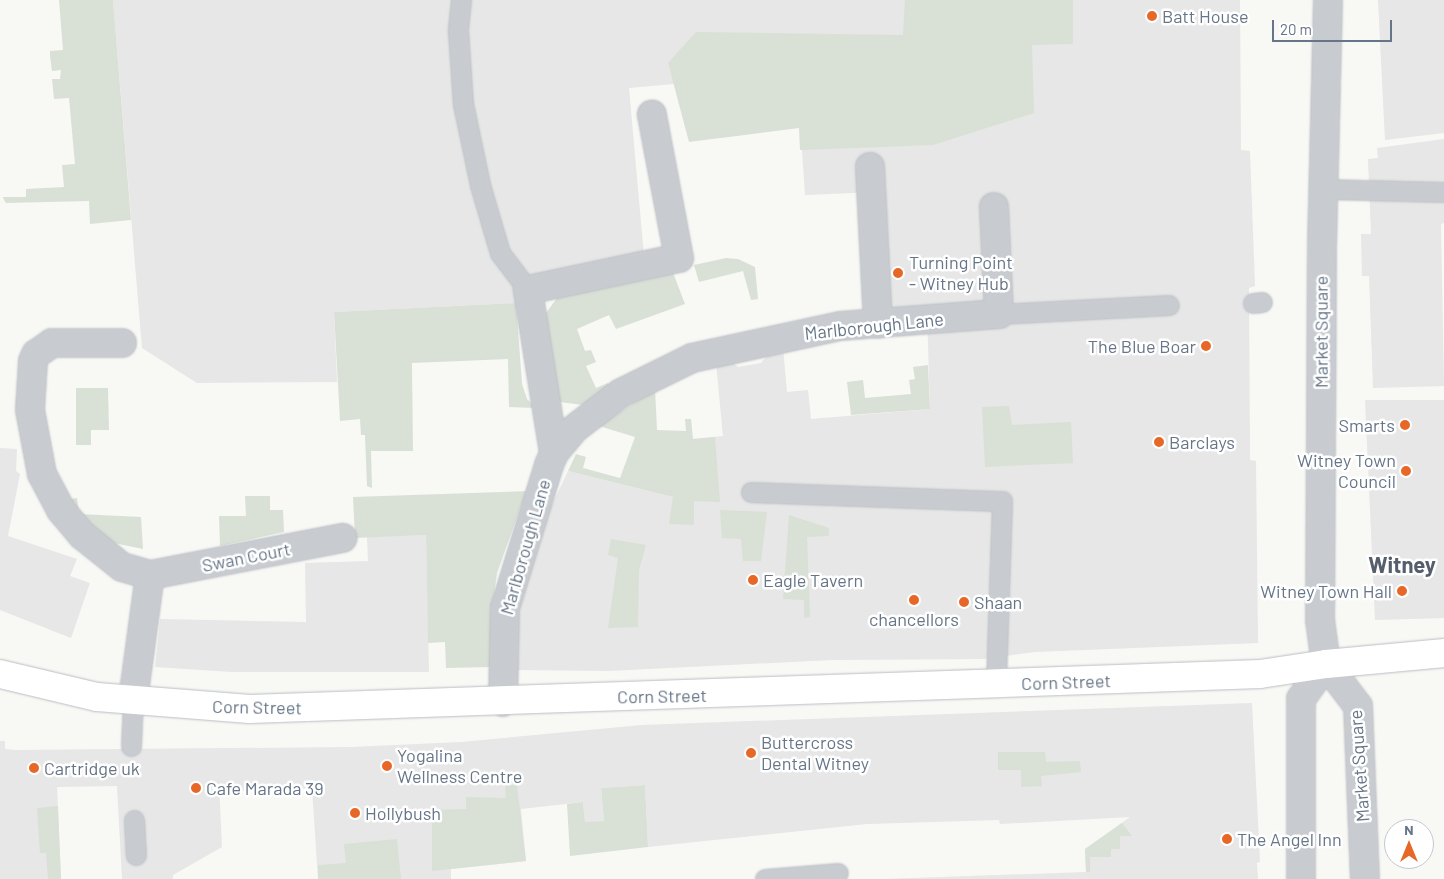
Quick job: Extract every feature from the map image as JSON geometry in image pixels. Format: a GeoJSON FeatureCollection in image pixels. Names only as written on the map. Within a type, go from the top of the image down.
{"type":"FeatureCollection","features":[{"type":"Feature","properties":{"kind":"street","name":"Market Square"},"geometry":{"type":"LineString","coordinates":[[1328,0],[1323,189],[1320,620],[1326,664],[1358,706],[1365,879]]}},
{"type":"Feature","properties":{"kind":"street"},"geometry":{"type":"LineString","coordinates":[[528,290],[679,258],[652,115]]}},
{"type":"Feature","properties":{"kind":"street"},"geometry":{"type":"LineString","coordinates":[[870,167],[878,324]]}},
{"type":"Feature","properties":{"kind":"street"},"geometry":{"type":"LineString","coordinates":[[994,208],[999,314]]}},
{"type":"Feature","properties":{"kind":"street","name":"Marlborough Lane"},"geometry":{"type":"LineString","coordinates":[[528,290],[554,453]]}},
{"type":"Feature","properties":{"kind":"street","name":"Marlborough Lane"},"geometry":{"type":"LineString","coordinates":[[503,702],[505,608],[554,453],[574,429],[602,406],[636,384],[685,361],[814,330],[999,314]]}},
{"type":"Feature","properties":{"kind":"street","name":"Swan Court"},"geometry":{"type":"LineString","coordinates":[[122,343],[73,341],[52,343],[43,348],[33,361],[30,410],[42,474],[61,510],[82,535],[117,563],[132,572],[150,575],[342,538]]}},
{"type":"Feature","properties":{"kind":"street"},"geometry":{"type":"LineString","coordinates":[[133,700],[150,575]]}},
{"type":"Feature","properties":{"kind":"street","name":"Corn Street"},"geometry":{"type":"LineString","coordinates":[[0,674],[76,692],[133,700],[250,709],[503,702],[1260,674],[1326,664],[1444,654]]}},
{"type":"Feature","properties":{"kind":"street"},"geometry":{"type":"LineString","coordinates":[[1301,879],[1301,699],[1326,664]]}},
{"type":"Feature","properties":{"kind":"lane"},"geometry":{"type":"LineString","coordinates":[[460,0],[458,31],[463,104],[480,185],[500,253],[528,290]]}},
{"type":"Feature","properties":{"kind":"lane"},"geometry":{"type":"LineString","coordinates":[[1323,189],[1444,192]]}},
{"type":"Feature","properties":{"kind":"lane","name":"Marlborough Lane"},"geometry":{"type":"LineString","coordinates":[[999,314],[1169,305]]}},
{"type":"Feature","properties":{"kind":"lane"},"geometry":{"type":"LineString","coordinates":[[751,492],[1002,501],[996,684]]}},
{"type":"Feature","properties":{"kind":"lane"},"geometry":{"type":"LineString","coordinates":[[131,746],[133,700]]}},
{"type":"Feature","properties":{"kind":"lane"},"geometry":{"type":"LineString","coordinates":[[134,820],[136,855]]}},
{"type":"Feature","properties":{"kind":"lane"},"geometry":{"type":"LineString","coordinates":[[765,879],[838,873]]}},
{"type":"Feature","properties":{"kind":"shaded area"},"geometry":{"type":"Polygon","coordinates":[[[59,0],[113,0],[131,220],[90,224],[89,201],[6,203],[3,197],[26,197],[26,189],[64,187],[62,165],[75,164],[69,98],[54,99],[52,79],[60,79],[61,70],[52,71],[50,51],[63,50],[59,0]]]}},
{"type":"Feature","properties":{"kind":"shaded area"},"geometry":{"type":"Polygon","coordinates":[[[113,0],[1240,0],[1241,150],[1250,151],[1255,286],[1249,288],[1250,460],[1256,461],[1258,643],[1035,652],[984,659],[832,660],[609,671],[512,670],[514,607],[541,528],[568,471],[673,497],[693,439],[723,436],[716,363],[730,360],[738,367],[761,363],[770,352],[783,348],[787,392],[808,390],[811,419],[930,409],[927,311],[884,312],[878,192],[805,195],[795,47],[668,63],[674,84],[629,88],[644,256],[512,281],[516,303],[334,312],[337,382],[197,383],[142,348],[113,0]]]}},
{"type":"Feature","properties":{"kind":"shaded area"},"geometry":{"type":"Polygon","coordinates":[[[905,0],[1073,0],[1073,44],[1032,45],[1034,113],[933,145],[800,150],[799,128],[689,142],[668,63],[696,32],[903,35],[905,0]]]}},
{"type":"Feature","properties":{"kind":"shaded area"},"geometry":{"type":"Polygon","coordinates":[[[1378,0],[1444,0],[1444,133],[1385,140],[1378,0]]]}},
{"type":"Feature","properties":{"kind":"shaded area"},"geometry":{"type":"Polygon","coordinates":[[[1444,139],[1444,223],[1441,224],[1444,386],[1373,388],[1369,276],[1362,276],[1361,234],[1371,234],[1368,159],[1378,158],[1377,148],[1444,139]]]}},
{"type":"Feature","properties":{"kind":"shaded area"},"geometry":{"type":"Polygon","coordinates":[[[726,258],[738,259],[755,267],[758,299],[751,300],[743,271],[699,282],[694,265],[726,258]]]}},
{"type":"Feature","properties":{"kind":"shaded area"},"geometry":{"type":"Polygon","coordinates":[[[672,270],[685,304],[616,329],[609,315],[577,329],[585,351],[591,350],[596,362],[586,366],[596,388],[608,383],[610,386],[583,405],[560,402],[543,317],[557,298],[672,270]]]}},
{"type":"Feature","properties":{"kind":"shaded area"},"geometry":{"type":"Polygon","coordinates":[[[516,303],[522,384],[527,399],[536,408],[509,407],[508,359],[412,363],[413,451],[371,451],[372,488],[367,486],[365,435],[361,435],[360,419],[340,421],[334,312],[516,303]]]}},
{"type":"Feature","properties":{"kind":"shaded area"},"geometry":{"type":"Polygon","coordinates":[[[928,365],[930,409],[851,415],[847,382],[863,380],[865,398],[911,394],[909,380],[915,379],[913,367],[928,365]]]}},
{"type":"Feature","properties":{"kind":"shaded area"},"geometry":{"type":"Polygon","coordinates":[[[76,388],[108,388],[109,430],[91,430],[91,445],[76,445],[76,388]]]}},
{"type":"Feature","properties":{"kind":"shaded area"},"geometry":{"type":"Polygon","coordinates":[[[655,389],[657,430],[686,431],[685,419],[691,419],[693,439],[715,437],[720,502],[694,501],[694,525],[669,524],[673,497],[568,471],[576,454],[586,457],[583,468],[620,478],[635,437],[599,426],[655,389]]]}},
{"type":"Feature","properties":{"kind":"shaded area"},"geometry":{"type":"Polygon","coordinates":[[[1365,400],[1444,400],[1444,618],[1375,620],[1365,400]]]}},
{"type":"Feature","properties":{"kind":"shaded area"},"geometry":{"type":"Polygon","coordinates":[[[1009,406],[1012,425],[1071,422],[1073,463],[985,467],[982,407],[1009,406]]]}},
{"type":"Feature","properties":{"kind":"shaded area"},"geometry":{"type":"Polygon","coordinates":[[[0,448],[17,449],[16,471],[20,474],[8,536],[77,559],[70,576],[90,583],[71,638],[0,610],[0,448]]]}},
{"type":"Feature","properties":{"kind":"shaded area"},"geometry":{"type":"Polygon","coordinates":[[[530,491],[521,506],[497,573],[492,609],[493,667],[446,668],[445,642],[428,643],[426,535],[355,538],[353,497],[530,491]]]}},
{"type":"Feature","properties":{"kind":"shaded area"},"geometry":{"type":"Polygon","coordinates":[[[245,496],[270,496],[270,510],[283,510],[284,532],[220,546],[219,516],[246,516],[245,496]]]}},
{"type":"Feature","properties":{"kind":"shaded area"},"geometry":{"type":"Polygon","coordinates":[[[77,498],[79,514],[141,517],[143,549],[109,542],[63,500],[77,498]]]}},
{"type":"Feature","properties":{"kind":"shaded area"},"geometry":{"type":"Polygon","coordinates":[[[720,510],[767,512],[761,561],[743,561],[741,539],[722,538],[720,510]]]}},
{"type":"Feature","properties":{"kind":"shaded area"},"geometry":{"type":"Polygon","coordinates":[[[789,515],[829,528],[829,536],[807,537],[810,617],[804,618],[804,600],[783,599],[789,515]]]}},
{"type":"Feature","properties":{"kind":"shaded area"},"geometry":{"type":"Polygon","coordinates":[[[426,535],[429,672],[232,672],[155,667],[160,619],[306,622],[305,563],[368,561],[367,537],[426,535]]]}},
{"type":"Feature","properties":{"kind":"shaded area"},"geometry":{"type":"Polygon","coordinates":[[[611,539],[646,545],[639,570],[638,627],[608,628],[618,558],[608,555],[611,539]]]}},
{"type":"Feature","properties":{"kind":"shaded area"},"geometry":{"type":"Polygon","coordinates":[[[1252,703],[1260,862],[1257,863],[1258,879],[884,879],[1086,872],[1085,849],[1130,817],[1000,824],[999,820],[867,824],[648,847],[645,785],[601,788],[604,821],[585,823],[583,802],[521,809],[526,861],[451,869],[451,879],[318,879],[312,788],[239,791],[239,784],[219,784],[222,847],[173,875],[173,879],[122,879],[117,786],[57,787],[61,879],[0,879],[0,741],[5,741],[5,749],[16,750],[352,747],[461,742],[642,725],[1252,703]]]}},
{"type":"Feature","properties":{"kind":"shaded area"},"geometry":{"type":"Polygon","coordinates":[[[998,752],[1045,752],[1046,762],[1080,761],[1081,772],[1041,776],[1042,786],[1021,787],[1021,770],[998,770],[998,752]]]}},
{"type":"Feature","properties":{"kind":"shaded area"},"geometry":{"type":"Polygon","coordinates":[[[505,785],[517,785],[526,861],[432,871],[432,810],[466,809],[466,797],[506,798],[505,785]]]}},
{"type":"Feature","properties":{"kind":"shaded area"},"geometry":{"type":"Polygon","coordinates":[[[645,785],[648,847],[570,856],[567,804],[583,802],[585,822],[604,821],[601,788],[645,785]]]}},
{"type":"Feature","properties":{"kind":"shaded area"},"geometry":{"type":"Polygon","coordinates":[[[58,806],[61,879],[48,879],[46,853],[40,853],[37,808],[58,806]]]}},
{"type":"Feature","properties":{"kind":"shaded area"},"geometry":{"type":"Polygon","coordinates":[[[1122,823],[1132,836],[1120,836],[1120,849],[1111,849],[1111,857],[1090,857],[1090,872],[1086,872],[1085,849],[1122,823]]]}},
{"type":"Feature","properties":{"kind":"shaded area"},"geometry":{"type":"Polygon","coordinates":[[[397,839],[401,879],[318,879],[318,865],[346,863],[344,844],[397,839]]]}},
{"type":"Feature","properties":{"kind":"place","name":"Batt House"},"geometry":{"type":"Point","coordinates":[1152,16]}},
{"type":"Feature","properties":{"kind":"place","name":"Turning Point - Witney Hub"},"geometry":{"type":"Point","coordinates":[898,273]}},
{"type":"Feature","properties":{"kind":"place","name":"The Blue Boar"},"geometry":{"type":"Point","coordinates":[1206,346]}},
{"type":"Feature","properties":{"kind":"place","name":"Smarts"},"geometry":{"type":"Point","coordinates":[1405,425]}},
{"type":"Feature","properties":{"kind":"place","name":"Barclays"},"geometry":{"type":"Point","coordinates":[1159,442]}},
{"type":"Feature","properties":{"kind":"place","name":"Witney Town Council"},"geometry":{"type":"Point","coordinates":[1406,471]}},
{"type":"Feature","properties":{"kind":"place","name":"Eagle Tavern"},"geometry":{"type":"Point","coordinates":[753,580]}},
{"type":"Feature","properties":{"kind":"place","name":"Witney Town Hall"},"geometry":{"type":"Point","coordinates":[1402,591]}},
{"type":"Feature","properties":{"kind":"place","name":"chancellors"},"geometry":{"type":"Point","coordinates":[914,600]}},
{"type":"Feature","properties":{"kind":"place","name":"Shaan"},"geometry":{"type":"Point","coordinates":[964,602]}},
{"type":"Feature","properties":{"kind":"place","name":"Buttercross Dental Witney"},"geometry":{"type":"Point","coordinates":[751,753]}},
{"type":"Feature","properties":{"kind":"place","name":"Yogalina Wellness Centre"},"geometry":{"type":"Point","coordinates":[387,766]}},
{"type":"Feature","properties":{"kind":"place","name":"Cartridge uk"},"geometry":{"type":"Point","coordinates":[34,768]}},
{"type":"Feature","properties":{"kind":"place","name":"Cafe Marada 39"},"geometry":{"type":"Point","coordinates":[196,788]}},
{"type":"Feature","properties":{"kind":"place","name":"Hollybush"},"geometry":{"type":"Point","coordinates":[355,813]}},
{"type":"Feature","properties":{"kind":"place","name":"The Angel Inn"},"geometry":{"type":"Point","coordinates":[1227,839]}},
{"type":"Feature","properties":{"kind":"district","name":"Witney"},"geometry":{"type":"Point","coordinates":[1402,565]}}]}
